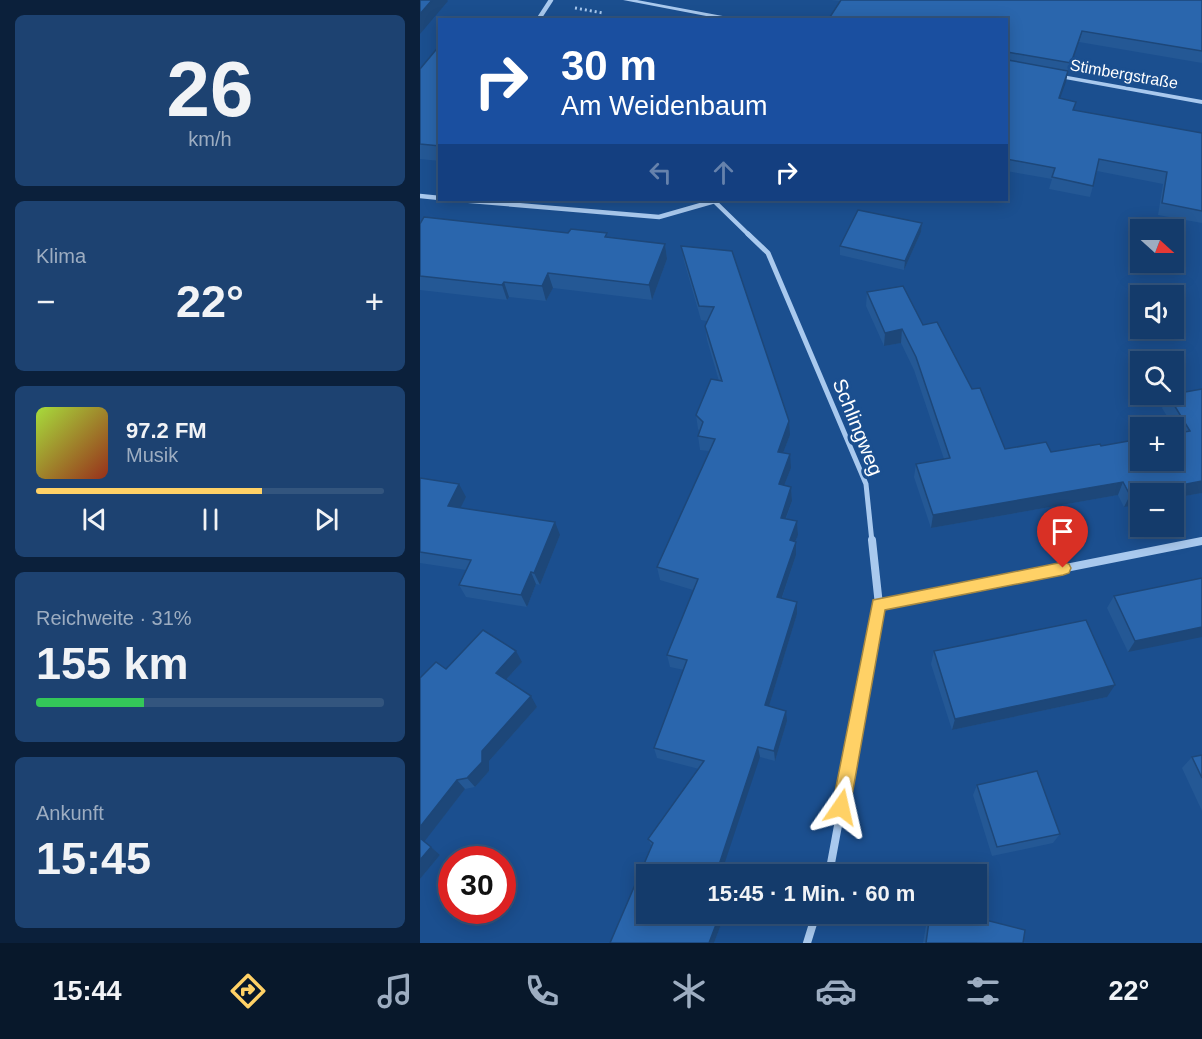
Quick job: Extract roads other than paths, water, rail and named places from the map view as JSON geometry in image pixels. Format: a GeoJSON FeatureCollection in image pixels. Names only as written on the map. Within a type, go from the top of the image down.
{"type":"FeatureCollection","features":[{"type":"Feature","properties":{"kind":"street"},"geometry":{"type":"LineString","coordinates":[[626,0],[730,18]]}},
{"type":"Feature","properties":{"kind":"street"},"geometry":{"type":"LineString","coordinates":[[539,18],[550,2]]}},
{"type":"Feature","properties":{"kind":"street","name":"Stimbergstraße"},"geometry":{"type":"LineString","coordinates":[[1041,73],[1202,102]]}},
{"type":"Feature","properties":{"kind":"street"},"geometry":{"type":"LineString","coordinates":[[420,196],[438,198]]}},
{"type":"Feature","properties":{"kind":"street"},"geometry":{"type":"LineString","coordinates":[[471,201],[659,217],[711,201]]}},
{"type":"Feature","properties":{"kind":"street","name":"Schlingweg"},"geometry":{"type":"LineString","coordinates":[[715,201],[768,253],[866,484],[879,604],[830,864]]}},
{"type":"Feature","properties":{"kind":"street"},"geometry":{"type":"LineString","coordinates":[[879,604],[1202,541]]}},
{"type":"Feature","properties":{"kind":"street"},"geometry":{"type":"LineString","coordinates":[[807,943],[813,924]]}}]}
